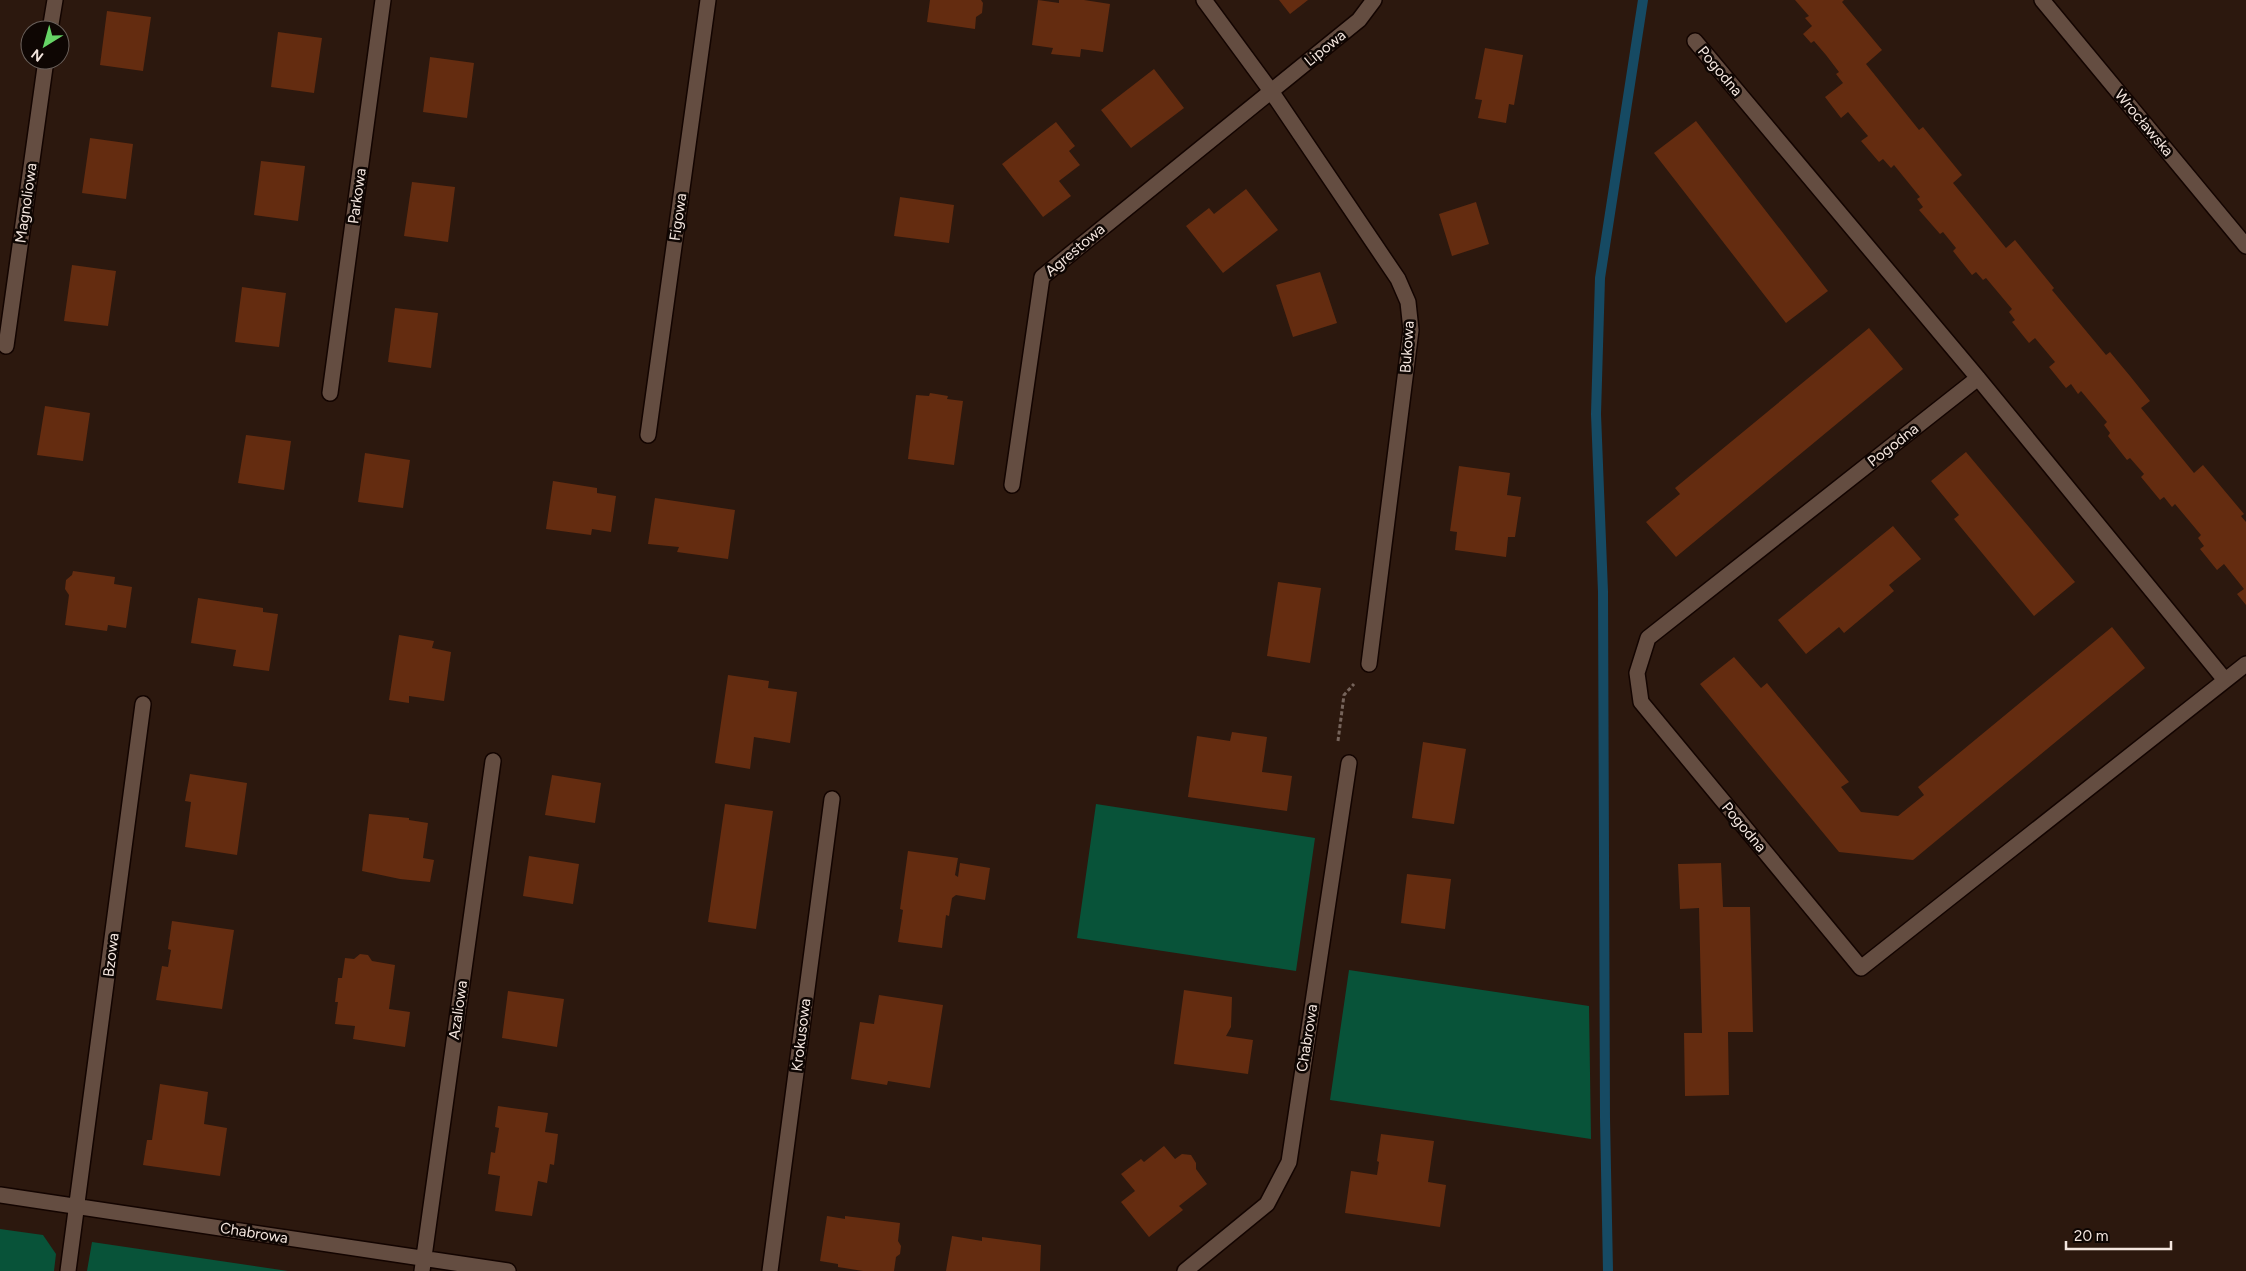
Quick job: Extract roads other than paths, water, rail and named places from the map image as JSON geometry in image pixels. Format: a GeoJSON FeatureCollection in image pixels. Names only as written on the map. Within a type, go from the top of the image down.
{"type":"FeatureCollection","features":[{"type":"Feature","properties":{"kind":"street"},"geometry":{"type":"LineString","coordinates":[[51,20],[54,0]]}},
{"type":"Feature","properties":{"kind":"street","name":"Parkowa"},"geometry":{"type":"LineString","coordinates":[[330,393],[383,0]]}},
{"type":"Feature","properties":{"kind":"street","name":"Figowa"},"geometry":{"type":"LineString","coordinates":[[648,435],[708,0]]}},
{"type":"Feature","properties":{"kind":"street","name":"Bukowa"},"geometry":{"type":"LineString","coordinates":[[1204,0],[1272,91],[1398,279],[1408,302],[1411,330],[1369,664]]}},
{"type":"Feature","properties":{"kind":"street","name":"Lipowa"},"geometry":{"type":"LineString","coordinates":[[1272,91],[1359,20],[1374,0]]}},
{"type":"Feature","properties":{"kind":"street","name":"Wrocławska"},"geometry":{"type":"LineString","coordinates":[[2042,0],[2246,246]]}},
{"type":"Feature","properties":{"kind":"street","name":"Pogodna"},"geometry":{"type":"LineString","coordinates":[[1694,41],[1978,378],[2225,680]]}},
{"type":"Feature","properties":{"kind":"street","name":"Magnoliowa"},"geometry":{"type":"LineString","coordinates":[[6,346],[45,70]]}},
{"type":"Feature","properties":{"kind":"street","name":"Agrestowa"},"geometry":{"type":"LineString","coordinates":[[1012,485],[1042,277],[1272,91]]}},
{"type":"Feature","properties":{"kind":"street","name":"Pogodna"},"geometry":{"type":"LineString","coordinates":[[1978,378],[1648,638],[1637,673],[1641,702],[1861,968],[2246,664]]}},
{"type":"Feature","properties":{"kind":"street","name":"Bzowa"},"geometry":{"type":"LineString","coordinates":[[68,1271],[143,704]]}},
{"type":"Feature","properties":{"kind":"street","name":"Azaliowa"},"geometry":{"type":"LineString","coordinates":[[422,1265],[493,761]]}},
{"type":"Feature","properties":{"kind":"street","name":"Chabrowa"},"geometry":{"type":"LineString","coordinates":[[1195,1268],[1267,1204],[1289,1162],[1349,763]]}},
{"type":"Feature","properties":{"kind":"street","name":"Krokusowa"},"geometry":{"type":"LineString","coordinates":[[770,1271],[832,799]]}},
{"type":"Feature","properties":{"kind":"street","name":"Chabrowa"},"geometry":{"type":"LineString","coordinates":[[0,1195],[78,1206],[422,1265],[508,1271]]}},
{"type":"Feature","properties":{"kind":"waterway"},"geometry":{"type":"LineString","coordinates":[[1608,1271],[1605,1118],[1603,592],[1596,414],[1600,278],[1643,0]]}}]}
